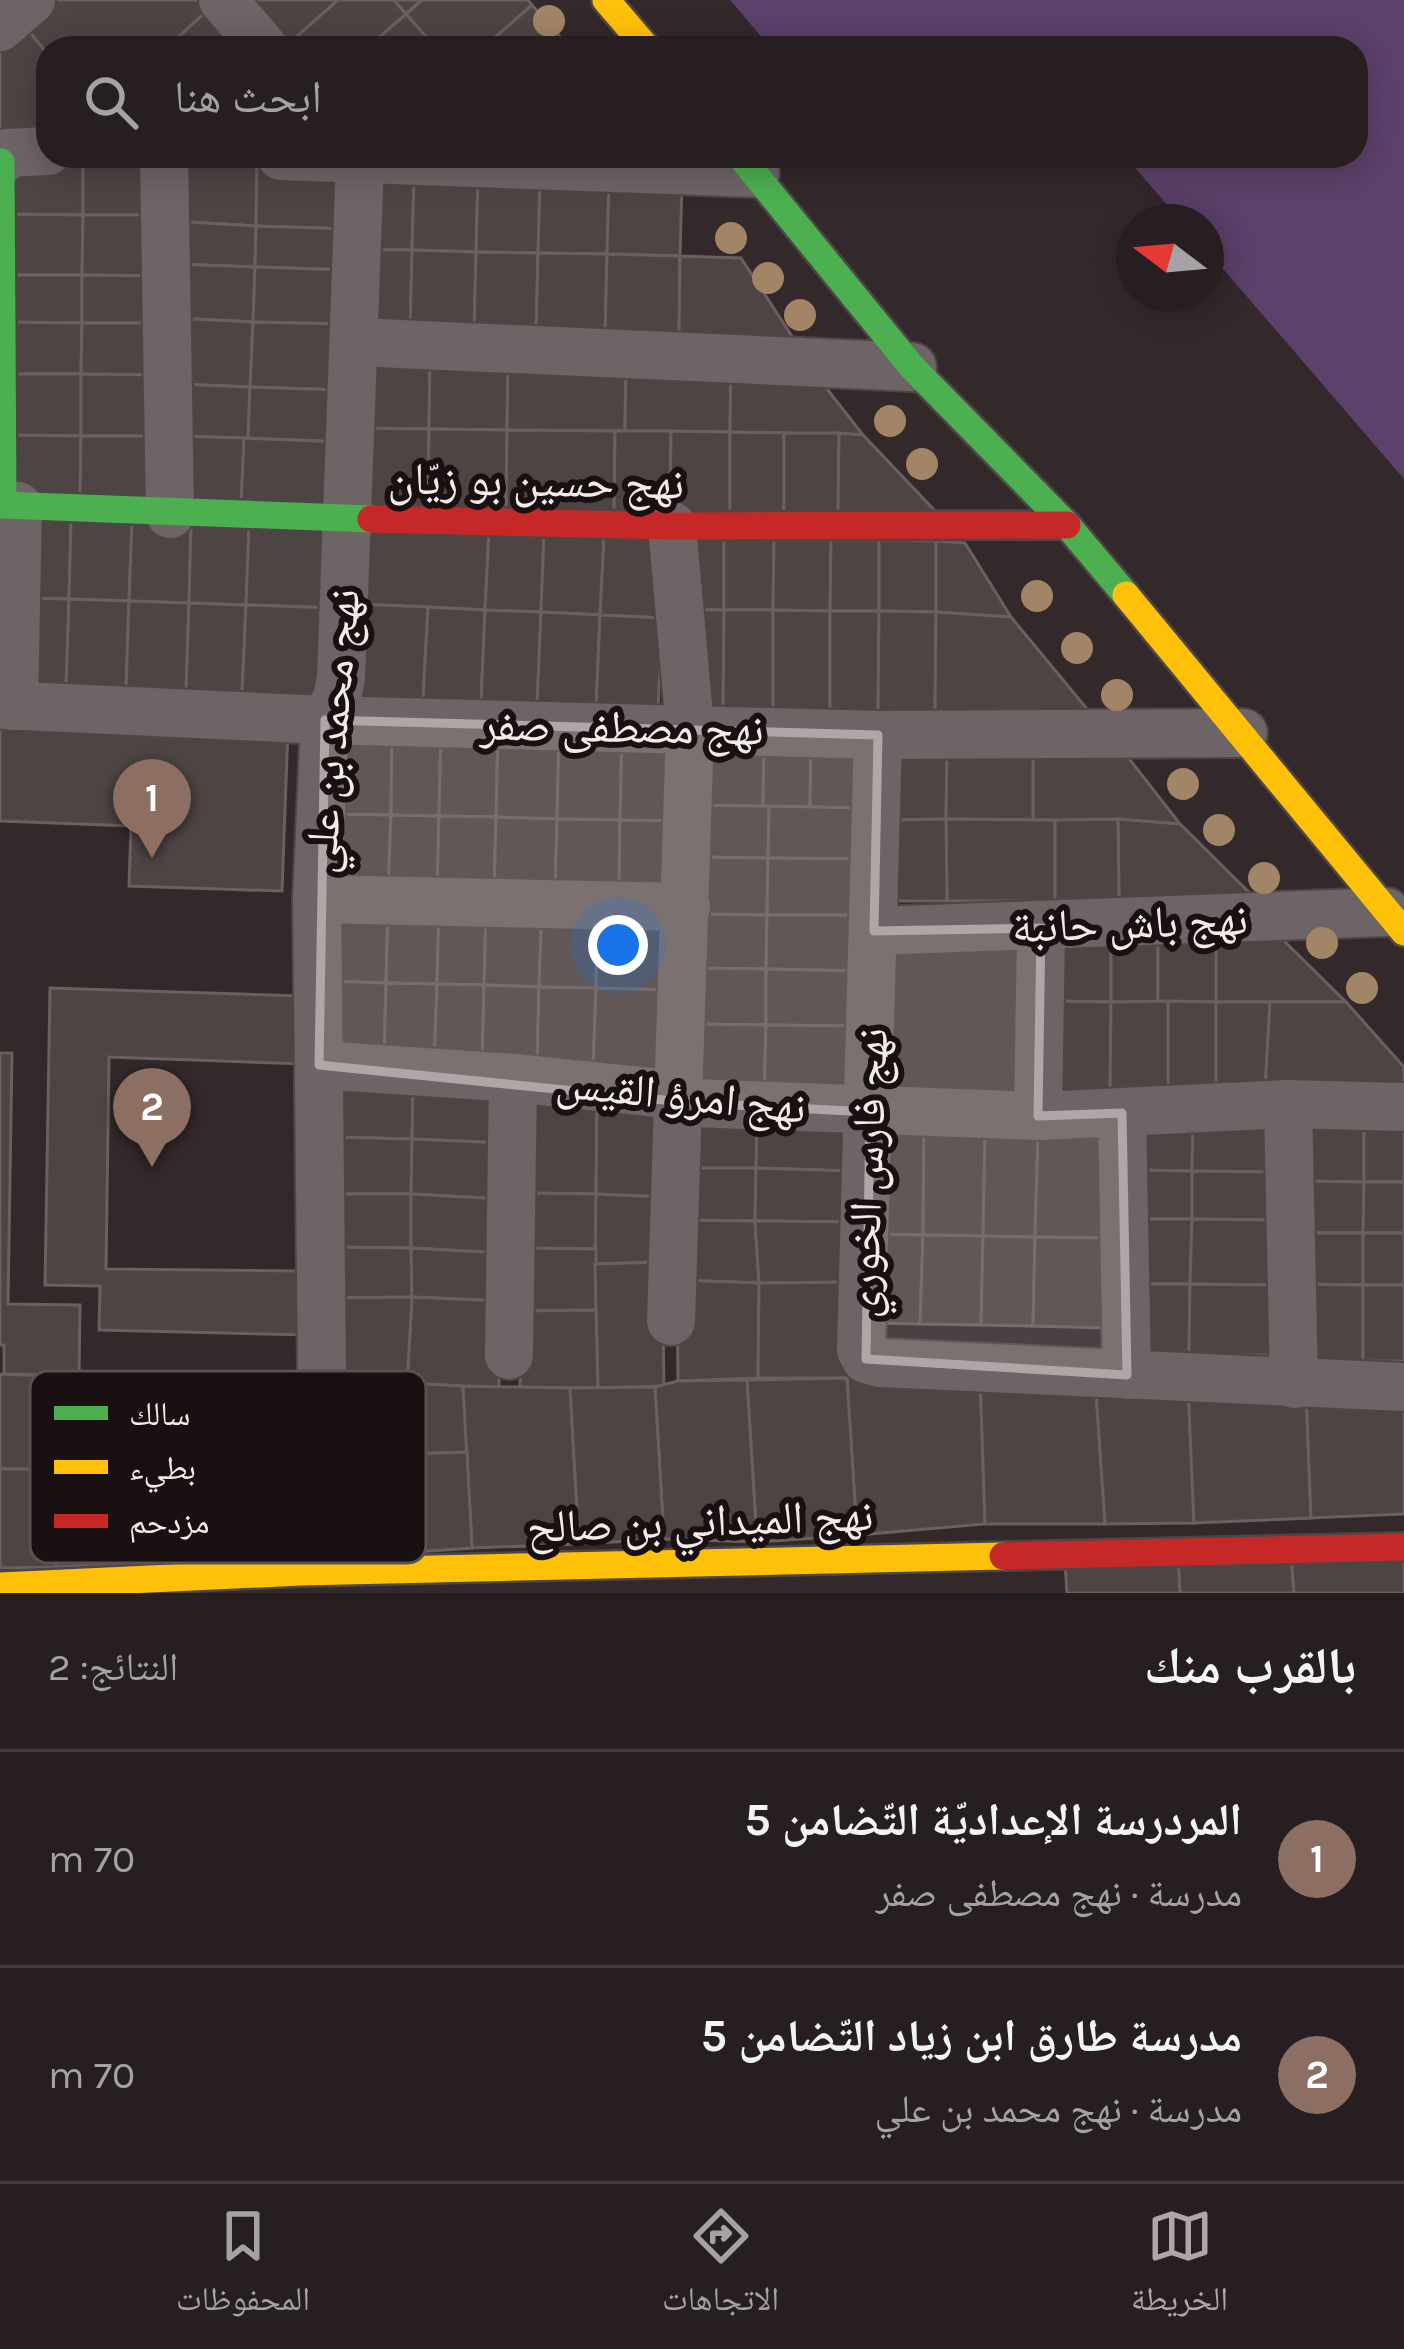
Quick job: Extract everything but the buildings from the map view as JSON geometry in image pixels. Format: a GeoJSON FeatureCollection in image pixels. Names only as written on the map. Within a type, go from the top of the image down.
{"type":"FeatureCollection","features":[{"type":"Feature","properties":{"kind":"street"},"geometry":{"type":"LineString","coordinates":[[0,27],[31,0]]}},
{"type":"Feature","properties":{"kind":"street"},"geometry":{"type":"LineString","coordinates":[[223,0],[254,36]]}},
{"type":"Feature","properties":{"kind":"street"},"geometry":{"type":"LineString","coordinates":[[606,0],[637,36]]}},
{"type":"Feature","properties":{"kind":"street"},"geometry":{"type":"LineString","coordinates":[[7,705],[11,506],[0,162],[7,153],[36,152]]}},
{"type":"Feature","properties":{"kind":"street"},"geometry":{"type":"LineString","coordinates":[[164,168],[170,514]]}},
{"type":"Feature","properties":{"kind":"street","name":"نهج محمد بن علي"},"geometry":{"type":"LineString","coordinates":[[322,1371],[317,899],[325,720],[341,678],[356,342],[358,168]]}},
{"type":"Feature","properties":{"kind":"street"},"geometry":{"type":"LineString","coordinates":[[750,168],[912,367],[1066,525],[1395,922]]}},
{"type":"Feature","properties":{"kind":"street"},"geometry":{"type":"LineString","coordinates":[[356,342],[912,367]]}},
{"type":"Feature","properties":{"kind":"street","name":"نهج حسين بو زيّان"},"geometry":{"type":"LineString","coordinates":[[11,506],[672,526],[1066,525]]}},
{"type":"Feature","properties":{"kind":"street"},"geometry":{"type":"LineString","coordinates":[[670,1321],[690,727],[672,526]]}},
{"type":"Feature","properties":{"kind":"street","name":"نهج مصطفى صفر"},"geometry":{"type":"LineString","coordinates":[[7,705],[325,720],[878,735],[1243,733]]}},
{"type":"Feature","properties":{"kind":"street","name":"نهج فارس الخوري"},"geometry":{"type":"LineString","coordinates":[[878,735],[861,1350],[866,1359],[1404,1387]]}},
{"type":"Feature","properties":{"kind":"street"},"geometry":{"type":"LineString","coordinates":[[317,899],[686,907]]}},
{"type":"Feature","properties":{"kind":"street","name":"نهج باش حانبة"},"geometry":{"type":"LineString","coordinates":[[874,931],[1395,922]]}},
{"type":"Feature","properties":{"kind":"street"},"geometry":{"type":"LineString","coordinates":[[1038,1116],[1041,928]]}},
{"type":"Feature","properties":{"kind":"street","name":"نهج امرؤ القيس"},"geometry":{"type":"LineString","coordinates":[[319,1065],[513,1078],[679,1095],[694,1103],[871,1112],[1038,1116],[1288,1104],[1404,1107]]}},
{"type":"Feature","properties":{"kind":"street"},"geometry":{"type":"LineString","coordinates":[[509,1355],[513,1078]]}},
{"type":"Feature","properties":{"kind":"street"},"geometry":{"type":"LineString","coordinates":[[1288,1104],[1294,1384]]}},
{"type":"Feature","properties":{"kind":"street"},"geometry":{"type":"LineString","coordinates":[[1122,1113],[1127,1376]]}},
{"type":"Feature","properties":{"kind":"street","name":"نهج الميداني بن صالح"},"geometry":{"type":"LineString","coordinates":[[0,1586],[302,1583],[1404,1546]]}},
{"type":"Feature","properties":{"kind":"highlighted area"},"geometry":{"type":"Polygon","coordinates":[[[325,720],[878,735],[874,931],[1041,928],[1038,1116],[1122,1113],[1127,1375],[866,1359],[870,1112],[694,1103],[319,1065],[325,720]]]}},
{"type":"Feature","properties":{"kind":"shaded area"},"geometry":{"type":"Polygon","coordinates":[[[730,0],[1404,0],[1404,479],[1224,270],[1224,204],[1166,204],[1135,168],[1368,168],[1368,36],[761,36],[730,0]]]}},
{"type":"Feature","properties":{"kind":"traffic: fast"},"geometry":{"type":"LineString","coordinates":[[1,162],[3,505],[371,519]]}},
{"type":"Feature","properties":{"kind":"traffic: fast"},"geometry":{"type":"LineString","coordinates":[[750,168],[912,367],[1067,525],[1126,595]]}},
{"type":"Feature","properties":{"kind":"traffic: slow"},"geometry":{"type":"LineString","coordinates":[[606,0],[637,36]]}},
{"type":"Feature","properties":{"kind":"traffic: slow"},"geometry":{"type":"LineString","coordinates":[[1126,595],[1404,932]]}},
{"type":"Feature","properties":{"kind":"traffic: slow"},"geometry":{"type":"LineString","coordinates":[[0,1586],[301,1572],[1003,1556]]}},
{"type":"Feature","properties":{"kind":"traffic: jam"},"geometry":{"type":"LineString","coordinates":[[371,519],[672,526],[1067,525]]}},
{"type":"Feature","properties":{"kind":"traffic: jam"},"geometry":{"type":"LineString","coordinates":[[1003,1556],[1404,1547]]}},
{"type":"Feature","properties":{"kind":"place","name":"المردرسة الإعداديّة التّضامن 5"},"geometry":{"type":"Point","coordinates":[152,858]}},
{"type":"Feature","properties":{"kind":"place","name":"مدرسة طارق ابن زياد التّضامن 5"},"geometry":{"type":"Point","coordinates":[152,1167]}}]}
